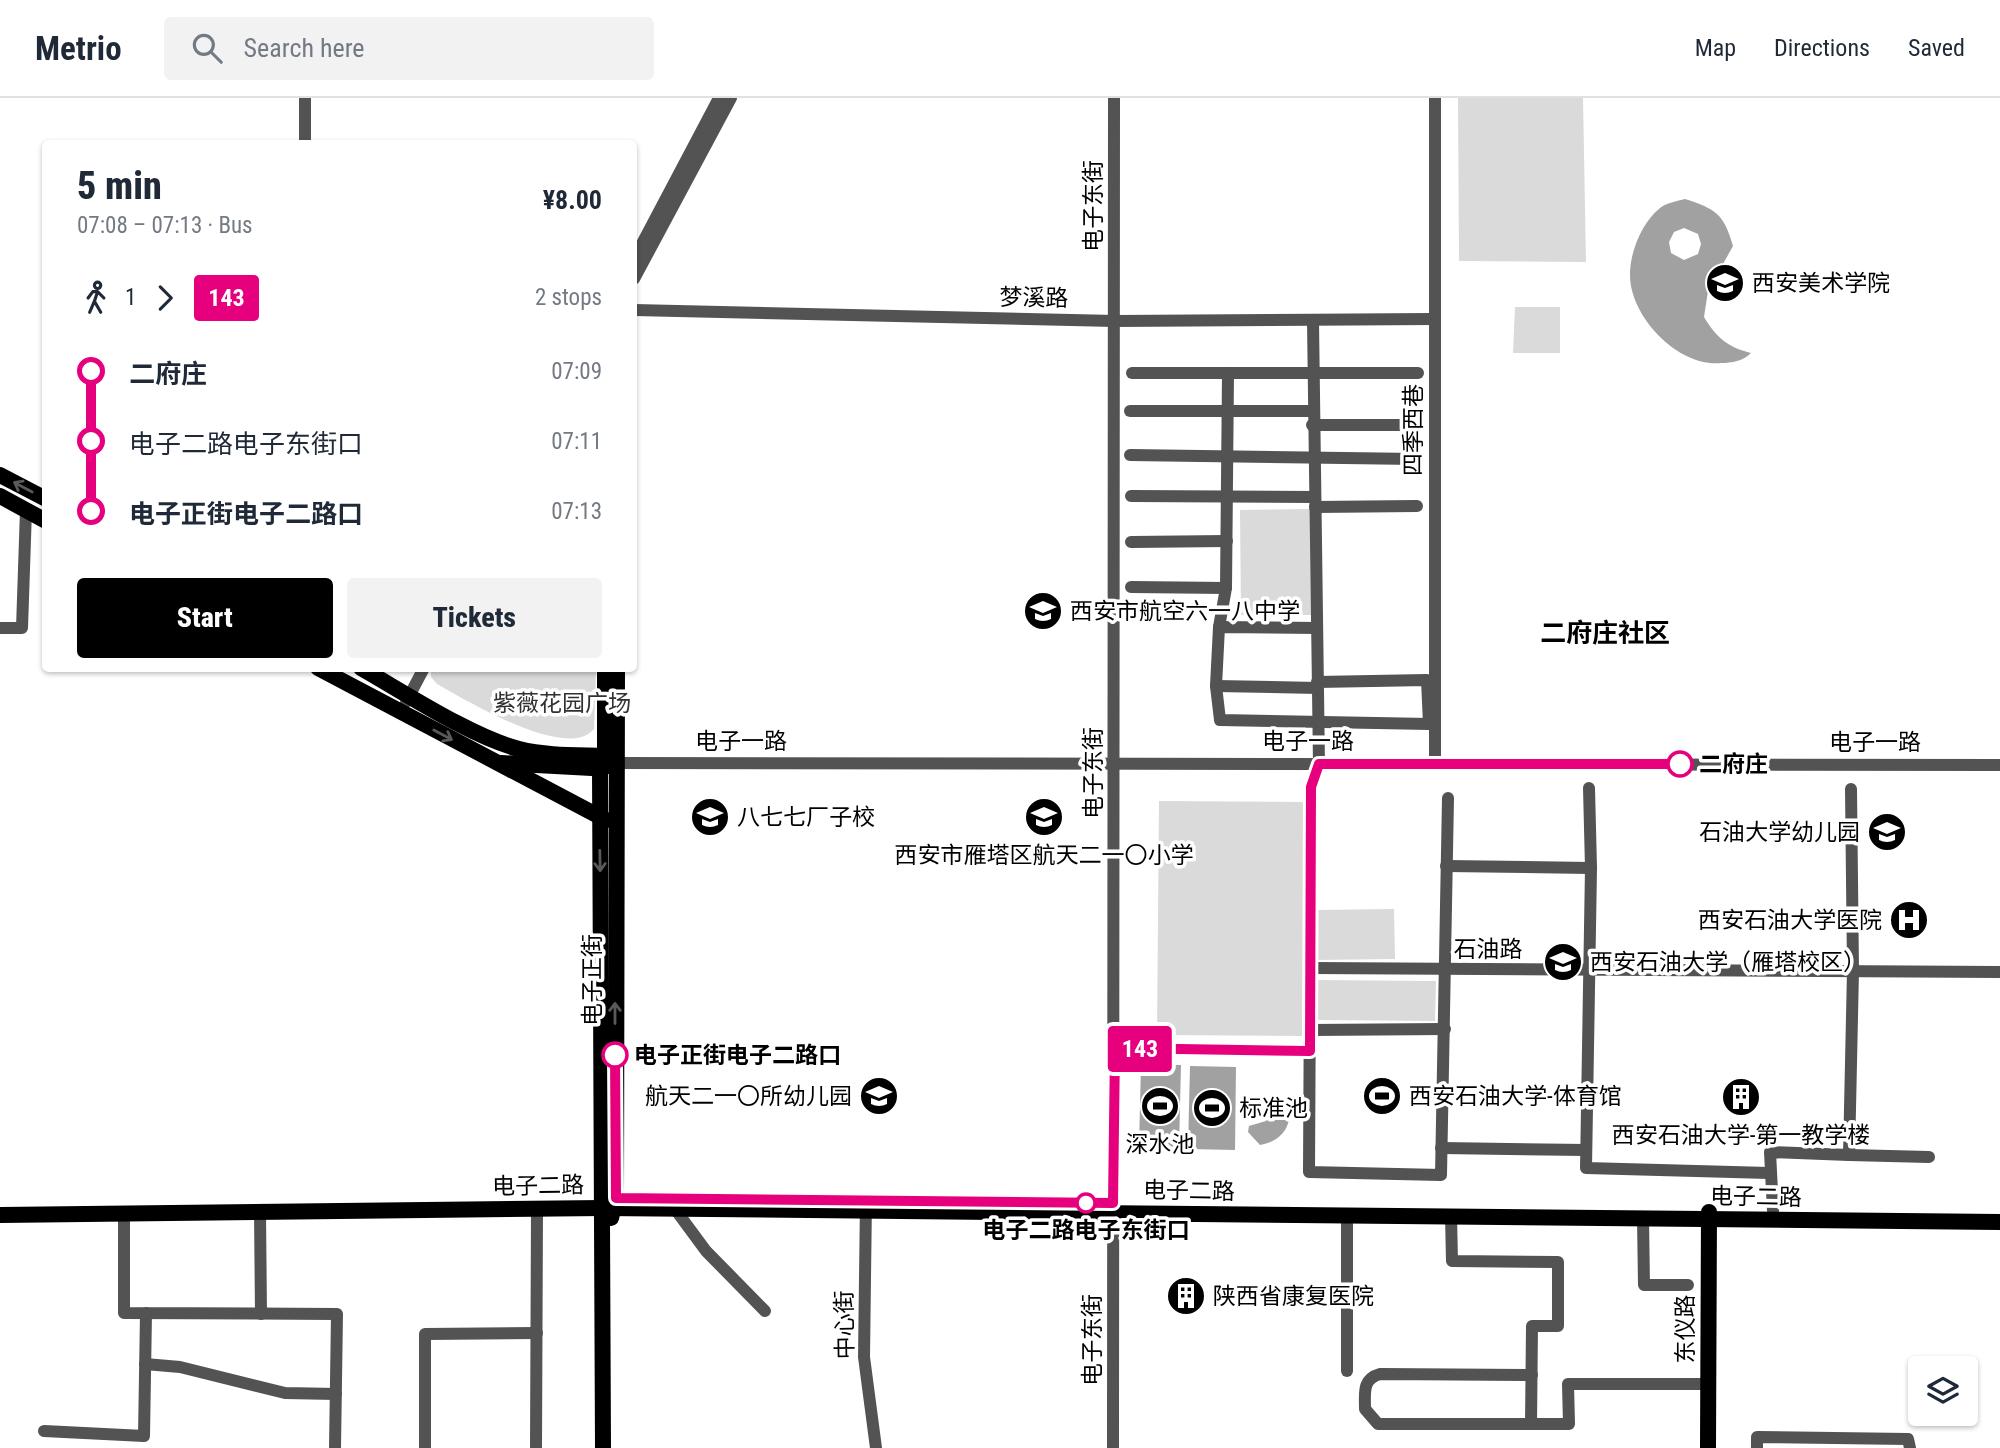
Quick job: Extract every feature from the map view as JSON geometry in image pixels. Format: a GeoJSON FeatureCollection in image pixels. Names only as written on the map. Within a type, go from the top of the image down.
{"type":"FeatureCollection","features":[{"type":"Feature","properties":{"kind":"main road"},"geometry":{"type":"LineString","coordinates":[[0,475],[42,497]]}},
{"type":"Feature","properties":{"kind":"main road"},"geometry":{"type":"LineString","coordinates":[[0,496],[42,519]]}},
{"type":"Feature","properties":{"kind":"main road","name":"电子一路"},"geometry":{"type":"LineString","coordinates":[[325,672],[615,824]]}},
{"type":"Feature","properties":{"kind":"main road","name":"电子一路"},"geometry":{"type":"LineString","coordinates":[[368,672],[489,737],[519,749],[607,763]]}},
{"type":"Feature","properties":{"kind":"main road"},"geometry":{"type":"LineString","coordinates":[[606,672],[607,763]]}},
{"type":"Feature","properties":{"kind":"main road"},"geometry":{"type":"LineString","coordinates":[[607,763],[617,672]]}},
{"type":"Feature","properties":{"kind":"main road","name":"电子一路"},"geometry":{"type":"LineString","coordinates":[[495,763],[607,763]]}},
{"type":"Feature","properties":{"kind":"main road","name":"电子正街"},"geometry":{"type":"LineString","coordinates":[[607,763],[600,816],[612,1448]]}},
{"type":"Feature","properties":{"kind":"main road","name":"电子正街"},"geometry":{"type":"LineString","coordinates":[[603,1448],[615,824],[607,763]]}},
{"type":"Feature","properties":{"kind":"main road","name":"电子二路"},"geometry":{"type":"LineString","coordinates":[[0,1215],[537,1209],[608,1203],[675,1209],[866,1205]]}},
{"type":"Feature","properties":{"kind":"main road","name":"电子二路"},"geometry":{"type":"LineString","coordinates":[[0,1206],[608,1203],[866,1205],[1713,1214],[2000,1223]]}},
{"type":"Feature","properties":{"kind":"main road","name":"电子二路"},"geometry":{"type":"LineString","coordinates":[[1113,1208],[1347,1215],[1643,1219],[1773,1211],[2000,1213]]}},
{"type":"Feature","properties":{"kind":"main road","name":"东仪路"},"geometry":{"type":"LineString","coordinates":[[1708,1448],[1713,1214]]}},
{"type":"Feature","properties":{"kind":"main road","name":"东仪路"},"geometry":{"type":"LineString","coordinates":[[1713,1214],[1717,1448]]}},
{"type":"Feature","properties":{"kind":"street"},"geometry":{"type":"LineString","coordinates":[[305,98],[305,140]]}},
{"type":"Feature","properties":{"kind":"street"},"geometry":{"type":"LineString","coordinates":[[637,253],[719,98]]}},
{"type":"Feature","properties":{"kind":"street"},"geometry":{"type":"LineString","coordinates":[[637,273],[731,98]]}},
{"type":"Feature","properties":{"kind":"street","name":"电子东街"},"geometry":{"type":"LineString","coordinates":[[1113,1448],[1114,98]]}},
{"type":"Feature","properties":{"kind":"street","name":"四季西巷"},"geometry":{"type":"LineString","coordinates":[[1435,98],[1435,763]]}},
{"type":"Feature","properties":{"kind":"street","name":"梦溪路"},"geometry":{"type":"LineString","coordinates":[[637,310],[1115,321],[1434,319]]}},
{"type":"Feature","properties":{"kind":"street"},"geometry":{"type":"LineString","coordinates":[[1313,321],[1312,425],[1319,764],[1311,787],[1309,1172],[1441,1175],[1448,798]]}},
{"type":"Feature","properties":{"kind":"street"},"geometry":{"type":"LineString","coordinates":[[1132,373],[1418,373]]}},
{"type":"Feature","properties":{"kind":"street"},"geometry":{"type":"LineString","coordinates":[[1216,686],[1427,680],[1429,724],[1220,720],[1216,686],[1219,627],[1226,588],[1228,373]]}},
{"type":"Feature","properties":{"kind":"street"},"geometry":{"type":"LineString","coordinates":[[1130,411],[1312,411]]}},
{"type":"Feature","properties":{"kind":"street"},"geometry":{"type":"LineString","coordinates":[[1312,425],[1416,425]]}},
{"type":"Feature","properties":{"kind":"street"},"geometry":{"type":"LineString","coordinates":[[1130,455],[1417,459]]}},
{"type":"Feature","properties":{"kind":"street"},"geometry":{"type":"LineString","coordinates":[[1131,496],[1417,506]]}},
{"type":"Feature","properties":{"kind":"street"},"geometry":{"type":"LineString","coordinates":[[0,628],[22,628],[26,510]]}},
{"type":"Feature","properties":{"kind":"street"},"geometry":{"type":"LineString","coordinates":[[1131,542],[1227,541]]}},
{"type":"Feature","properties":{"kind":"street"},"geometry":{"type":"LineString","coordinates":[[1130,587],[1226,588]]}},
{"type":"Feature","properties":{"kind":"street"},"geometry":{"type":"LineString","coordinates":[[1219,627],[1317,628]]}},
{"type":"Feature","properties":{"kind":"street"},"geometry":{"type":"LineString","coordinates":[[400,713],[422,672]]}},
{"type":"Feature","properties":{"kind":"street","name":"电子一路"},"geometry":{"type":"LineString","coordinates":[[607,763],[2000,765]]}},
{"type":"Feature","properties":{"kind":"street"},"geometry":{"type":"LineString","coordinates":[[1589,789],[1591,868],[1586,1168],[1769,1173]]}},
{"type":"Feature","properties":{"kind":"street"},"geometry":{"type":"LineString","coordinates":[[1849,1155],[1853,971],[1851,789]]}},
{"type":"Feature","properties":{"kind":"street"},"geometry":{"type":"LineString","coordinates":[[1446,866],[1591,868]]}},
{"type":"Feature","properties":{"kind":"street","name":"石油路"},"geometry":{"type":"LineString","coordinates":[[1312,968],[2000,972]]}},
{"type":"Feature","properties":{"kind":"street"},"geometry":{"type":"LineString","coordinates":[[1310,1030],[1445,1029]]}},
{"type":"Feature","properties":{"kind":"street"},"geometry":{"type":"LineString","coordinates":[[1115,1048],[1310,1051]]}},
{"type":"Feature","properties":{"kind":"street"},"geometry":{"type":"LineString","coordinates":[[1441,1148],[1586,1150]]}},
{"type":"Feature","properties":{"kind":"street"},"geometry":{"type":"LineString","coordinates":[[1773,1211],[1770,1152],[1928,1157]]}},
{"type":"Feature","properties":{"kind":"street","name":"中心街"},"geometry":{"type":"LineString","coordinates":[[866,1205],[864,1357],[876,1448]]}},
{"type":"Feature","properties":{"kind":"street"},"geometry":{"type":"LineString","coordinates":[[537,1209],[537,1448]]}},
{"type":"Feature","properties":{"kind":"street"},"geometry":{"type":"LineString","coordinates":[[675,1209],[706,1251],[765,1311]]}},
{"type":"Feature","properties":{"kind":"street"},"geometry":{"type":"LineString","coordinates":[[260,1212],[261,1314]]}},
{"type":"Feature","properties":{"kind":"street"},"geometry":{"type":"LineString","coordinates":[[124,1213],[124,1313],[337,1314],[335,1448]]}},
{"type":"Feature","properties":{"kind":"street"},"geometry":{"type":"LineString","coordinates":[[1347,1215],[1347,1371]]}},
{"type":"Feature","properties":{"kind":"street"},"geometry":{"type":"LineString","coordinates":[[1451,1216],[1452,1261],[1558,1262],[1558,1326],[1532,1326],[1531,1424]]}},
{"type":"Feature","properties":{"kind":"street"},"geometry":{"type":"LineString","coordinates":[[1643,1219],[1644,1285],[1688,1285]]}},
{"type":"Feature","properties":{"kind":"street"},"geometry":{"type":"LineString","coordinates":[[44,1431],[144,1436],[146,1313]]}},
{"type":"Feature","properties":{"kind":"street"},"geometry":{"type":"LineString","coordinates":[[425,1448],[425,1334],[537,1333]]}},
{"type":"Feature","properties":{"kind":"street"},"geometry":{"type":"LineString","coordinates":[[145,1364],[180,1367],[285,1393],[335,1394]]}},
{"type":"Feature","properties":{"kind":"street"},"geometry":{"type":"LineString","coordinates":[[1532,1375],[1380,1374],[1370,1377],[1365,1384],[1365,1409],[1378,1424],[1569,1424],[1568,1384],[1708,1384]]}},
{"type":"Feature","properties":{"kind":"street"},"geometry":{"type":"LineString","coordinates":[[1757,1448],[1757,1437],[1908,1439],[1910,1448]]}},
{"type":"Feature","properties":{"kind":"green space"},"geometry":{"type":"Polygon","coordinates":[[[1458,98],[1583,98],[1586,262],[1459,261],[1458,98]]]}},
{"type":"Feature","properties":{"kind":"green space"},"geometry":{"type":"Polygon","coordinates":[[[1515,307],[1560,307],[1560,353],[1513,353],[1515,307]]]}},
{"type":"Feature","properties":{"kind":"green space"},"geometry":{"type":"Polygon","coordinates":[[[1310,509],[1311,615],[1241,615],[1240,510],[1310,509]]]}},
{"type":"Feature","properties":{"kind":"green space","name":"紫薇花园广场"},"geometry":{"type":"Polygon","coordinates":[[[431,672],[596,672],[594,729],[581,737],[562,738],[540,733],[492,714],[437,684],[431,677],[431,672]]]}},
{"type":"Feature","properties":{"kind":"green space"},"geometry":{"type":"Polygon","coordinates":[[[1159,801],[1306,802],[1305,1036],[1157,1035],[1159,801]]]}},
{"type":"Feature","properties":{"kind":"green space"},"geometry":{"type":"Polygon","coordinates":[[[1394,909],[1395,959],[1316,960],[1316,910],[1394,909]]]}},
{"type":"Feature","properties":{"kind":"green space"},"geometry":{"type":"Polygon","coordinates":[[[1316,980],[1436,981],[1435,1021],[1316,1020],[1316,980]]]}},
{"type":"Feature","properties":{"kind":"shaded area"},"geometry":{"type":"Polygon","coordinates":[[[1685,199],[1717,214],[1730,235],[1733,246],[1708,291],[1704,317],[1723,340],[1735,348],[1751,353],[1741,360],[1725,363],[1691,358],[1664,340],[1652,328],[1635,300],[1630,276],[1636,243],[1646,223],[1660,208],[1685,199]],[[1684,228],[1674,232],[1669,242],[1671,253],[1684,260],[1698,254],[1701,244],[1698,234],[1684,228]]]}},
{"type":"Feature","properties":{"kind":"shaded area","name":"深水池"},"geometry":{"type":"Polygon","coordinates":[[[1141,1064],[1181,1065],[1179,1148],[1139,1147],[1141,1064]]]}},
{"type":"Feature","properties":{"kind":"shaded area","name":"标准池"},"geometry":{"type":"Polygon","coordinates":[[[1190,1066],[1236,1067],[1235,1150],[1188,1149],[1190,1066]]]}},
{"type":"Feature","properties":{"kind":"shaded area"},"geometry":{"type":"Polygon","coordinates":[[[1281,1109],[1289,1119],[1286,1129],[1275,1140],[1260,1145],[1248,1132],[1249,1126],[1266,1121],[1274,1110],[1281,1109]]]}},
{"type":"Feature","properties":{"kind":"bus line","name":"143"},"geometry":{"type":"LineString","coordinates":[[615,1055],[616,1198],[1113,1203],[1115,1048],[1310,1051],[1311,787],[1319,764],[1680,764]]}},
{"type":"Feature","properties":{"kind":"place","name":"西安美术学院"},"geometry":{"type":"Point","coordinates":[1725,283]}},
{"type":"Feature","properties":{"kind":"place","name":"西安市航空六一八中学"},"geometry":{"type":"Point","coordinates":[1043,611]}},
{"type":"Feature","properties":{"kind":"place","name":"二府庄"},"geometry":{"type":"Point","coordinates":[1680,764]}},
{"type":"Feature","properties":{"kind":"place","name":"八七七厂子校"},"geometry":{"type":"Point","coordinates":[710,817]}},
{"type":"Feature","properties":{"kind":"place","name":"西安市雁塔区航天二一〇小学"},"geometry":{"type":"Point","coordinates":[1044,817]}},
{"type":"Feature","properties":{"kind":"place","name":"石油大学幼儿园"},"geometry":{"type":"Point","coordinates":[1887,832]}},
{"type":"Feature","properties":{"kind":"place","name":"西安石油大学医院"},"geometry":{"type":"Point","coordinates":[1909,920]}},
{"type":"Feature","properties":{"kind":"place","name":"西安石油大学（雁塔校区）"},"geometry":{"type":"Point","coordinates":[1563,962]}},
{"type":"Feature","properties":{"kind":"place","name":"电子正街电子二路口"},"geometry":{"type":"Point","coordinates":[615,1055]}},
{"type":"Feature","properties":{"kind":"place","name":"航天二一〇所幼儿园"},"geometry":{"type":"Point","coordinates":[879,1096]}},
{"type":"Feature","properties":{"kind":"place","name":"西安石油大学-体育馆"},"geometry":{"type":"Point","coordinates":[1382,1096]}},
{"type":"Feature","properties":{"kind":"place","name":"西安石油大学-第一教学楼"},"geometry":{"type":"Point","coordinates":[1741,1097]}},
{"type":"Feature","properties":{"kind":"place","name":"深水池"},"geometry":{"type":"Point","coordinates":[1160,1106]}},
{"type":"Feature","properties":{"kind":"place","name":"标准池"},"geometry":{"type":"Point","coordinates":[1212,1108]}},
{"type":"Feature","properties":{"kind":"place","name":"电子二路电子东街口"},"geometry":{"type":"Point","coordinates":[1086,1203]}},
{"type":"Feature","properties":{"kind":"place","name":"陕西省康复医院"},"geometry":{"type":"Point","coordinates":[1186,1296]}},
{"type":"Feature","properties":{"kind":"district","name":"二府庄社区"},"geometry":{"type":"Point","coordinates":[1605,633]}}]}
